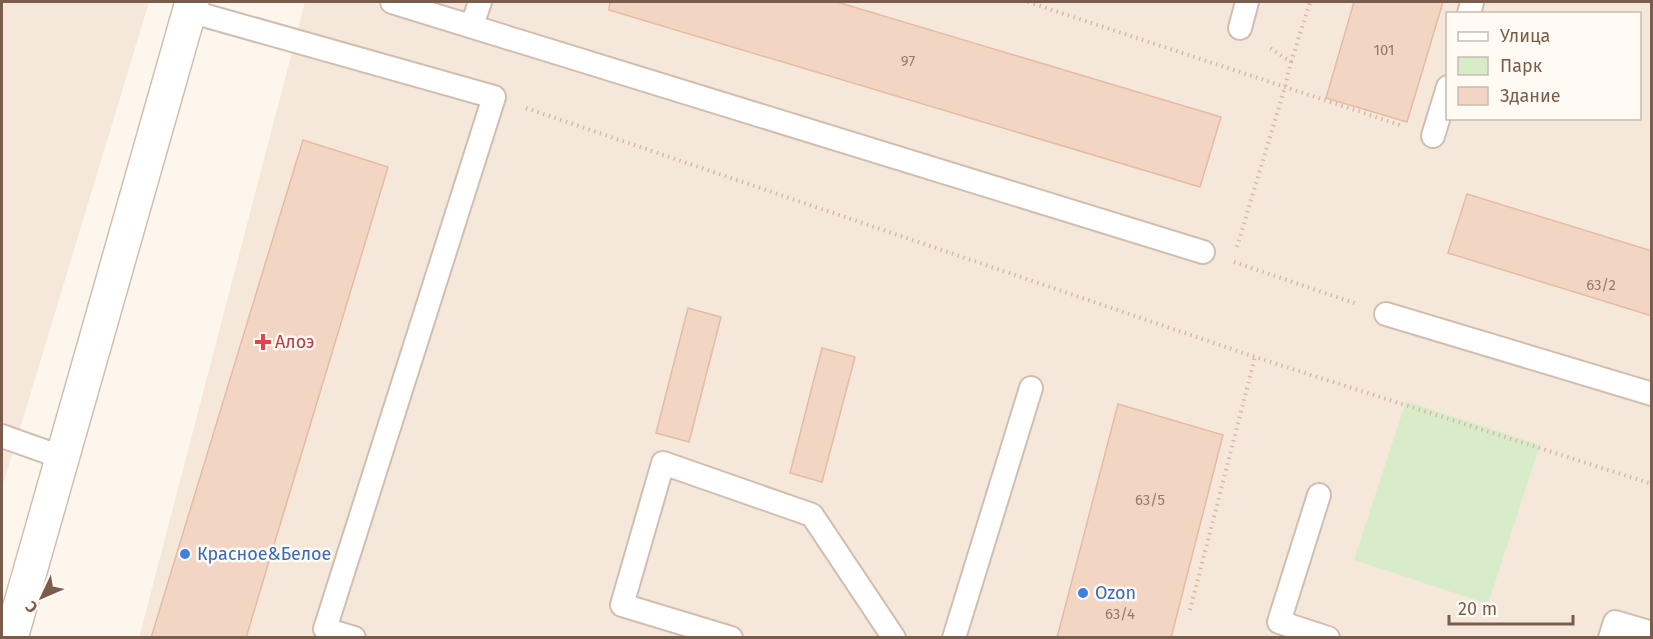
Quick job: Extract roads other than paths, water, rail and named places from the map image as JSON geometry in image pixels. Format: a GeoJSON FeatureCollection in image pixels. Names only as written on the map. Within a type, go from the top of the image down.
{"type":"FeatureCollection","features":[{"type":"Feature","properties":{"kind":"street"},"geometry":{"type":"LineString","coordinates":[[11,638],[191,6]]}},
{"type":"Feature","properties":{"kind":"lane"},"geometry":{"type":"LineString","coordinates":[[392,2],[1203,252]]}},
{"type":"Feature","properties":{"kind":"lane"},"geometry":{"type":"LineString","coordinates":[[472,25],[480,2]]}},
{"type":"Feature","properties":{"kind":"lane"},"geometry":{"type":"LineString","coordinates":[[1240,28],[1248,2]]}},
{"type":"Feature","properties":{"kind":"lane"},"geometry":{"type":"LineString","coordinates":[[191,6],[494,97],[326,628],[354,638]]}},
{"type":"Feature","properties":{"kind":"lane"},"geometry":{"type":"LineString","coordinates":[[1433,136],[1446,94]]}},
{"type":"Feature","properties":{"kind":"lane"},"geometry":{"type":"LineString","coordinates":[[1386,314],[1652,394]]}},
{"type":"Feature","properties":{"kind":"lane"},"geometry":{"type":"LineString","coordinates":[[954,638],[1031,388]]}},
{"type":"Feature","properties":{"kind":"lane"},"geometry":{"type":"LineString","coordinates":[[2,436],[61,457]]}},
{"type":"Feature","properties":{"kind":"lane"},"geometry":{"type":"LineString","coordinates":[[730,638],[676,630],[622,605],[663,463],[812,515],[894,638]]}},
{"type":"Feature","properties":{"kind":"lane"},"geometry":{"type":"LineString","coordinates":[[1319,495],[1279,622],[1328,638]]}},
{"type":"Feature","properties":{"kind":"lane"},"geometry":{"type":"LineString","coordinates":[[1610,638],[1615,622],[1652,633]]}},
{"type":"Feature","properties":{"kind":"place","name":"Алоэ"},"geometry":{"type":"Point","coordinates":[263,342]}},
{"type":"Feature","properties":{"kind":"place","name":"Красное&Белое"},"geometry":{"type":"Point","coordinates":[185,554]}},
{"type":"Feature","properties":{"kind":"place","name":"Ozon"},"geometry":{"type":"Point","coordinates":[1083,593]}}]}
